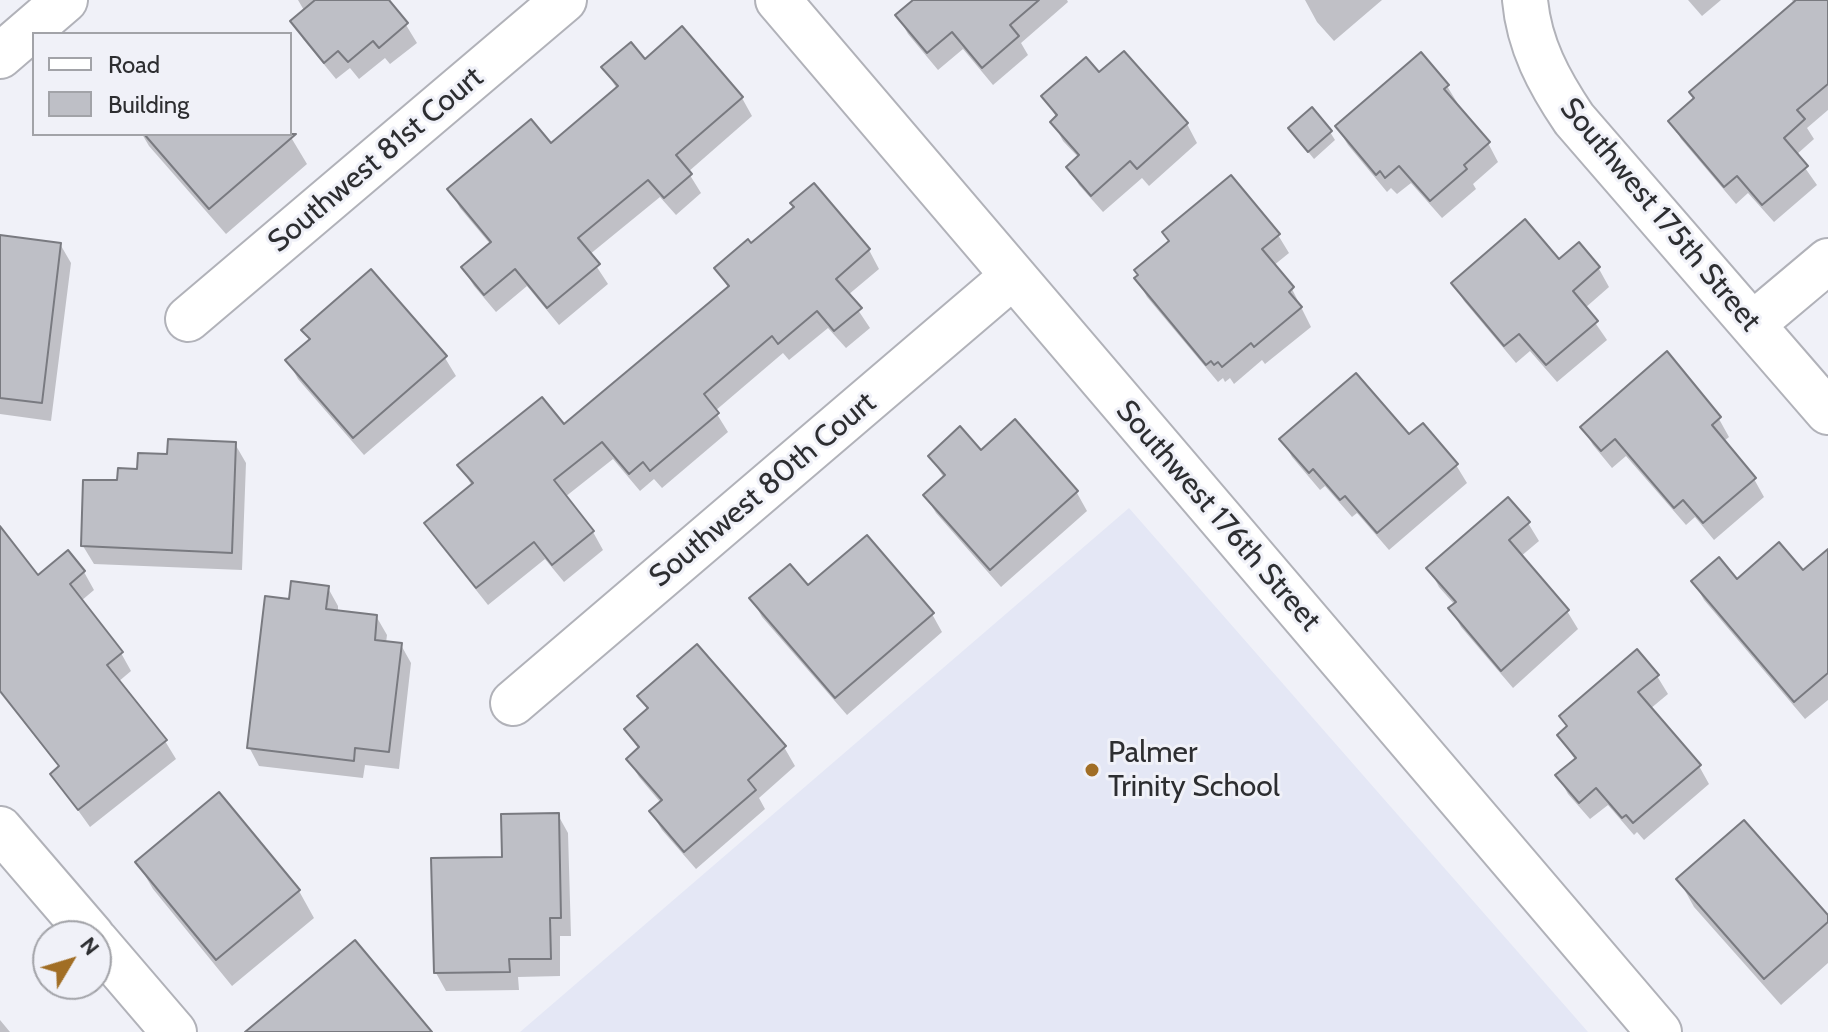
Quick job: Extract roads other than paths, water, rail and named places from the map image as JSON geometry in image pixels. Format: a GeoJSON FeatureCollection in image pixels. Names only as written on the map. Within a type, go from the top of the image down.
{"type":"FeatureCollection","features":[{"type":"Feature","properties":{"kind":"street"},"geometry":{"type":"LineString","coordinates":[[0,56],[65,0]]}},
{"type":"Feature","properties":{"kind":"street","name":"Southwest 81st Court"},"geometry":{"type":"LineString","coordinates":[[188,319],[564,0]]}},
{"type":"Feature","properties":{"kind":"street","name":"Southwest 176th Street"},"geometry":{"type":"LineString","coordinates":[[778,0],[1659,1032]]}},
{"type":"Feature","properties":{"kind":"street","name":"Southwest 175th Street"},"geometry":{"type":"LineString","coordinates":[[1525,0],[1527,20],[1537,53],[1552,87],[1574,119],[1828,412]]}},
{"type":"Feature","properties":{"kind":"street"},"geometry":{"type":"LineString","coordinates":[[1753,324],[1828,261]]}},
{"type":"Feature","properties":{"kind":"street","name":"Southwest 80th Court"},"geometry":{"type":"LineString","coordinates":[[513,703],[1013,276]]}},
{"type":"Feature","properties":{"kind":"street"},"geometry":{"type":"LineString","coordinates":[[0,829],[78,920]]}},
{"type":"Feature","properties":{"kind":"street"},"geometry":{"type":"LineString","coordinates":[[112,960],[174,1032]]}},
{"type":"Feature","properties":{"kind":"place","name":"Palmer Trinity School"},"geometry":{"type":"Point","coordinates":[1092,770]}}]}
